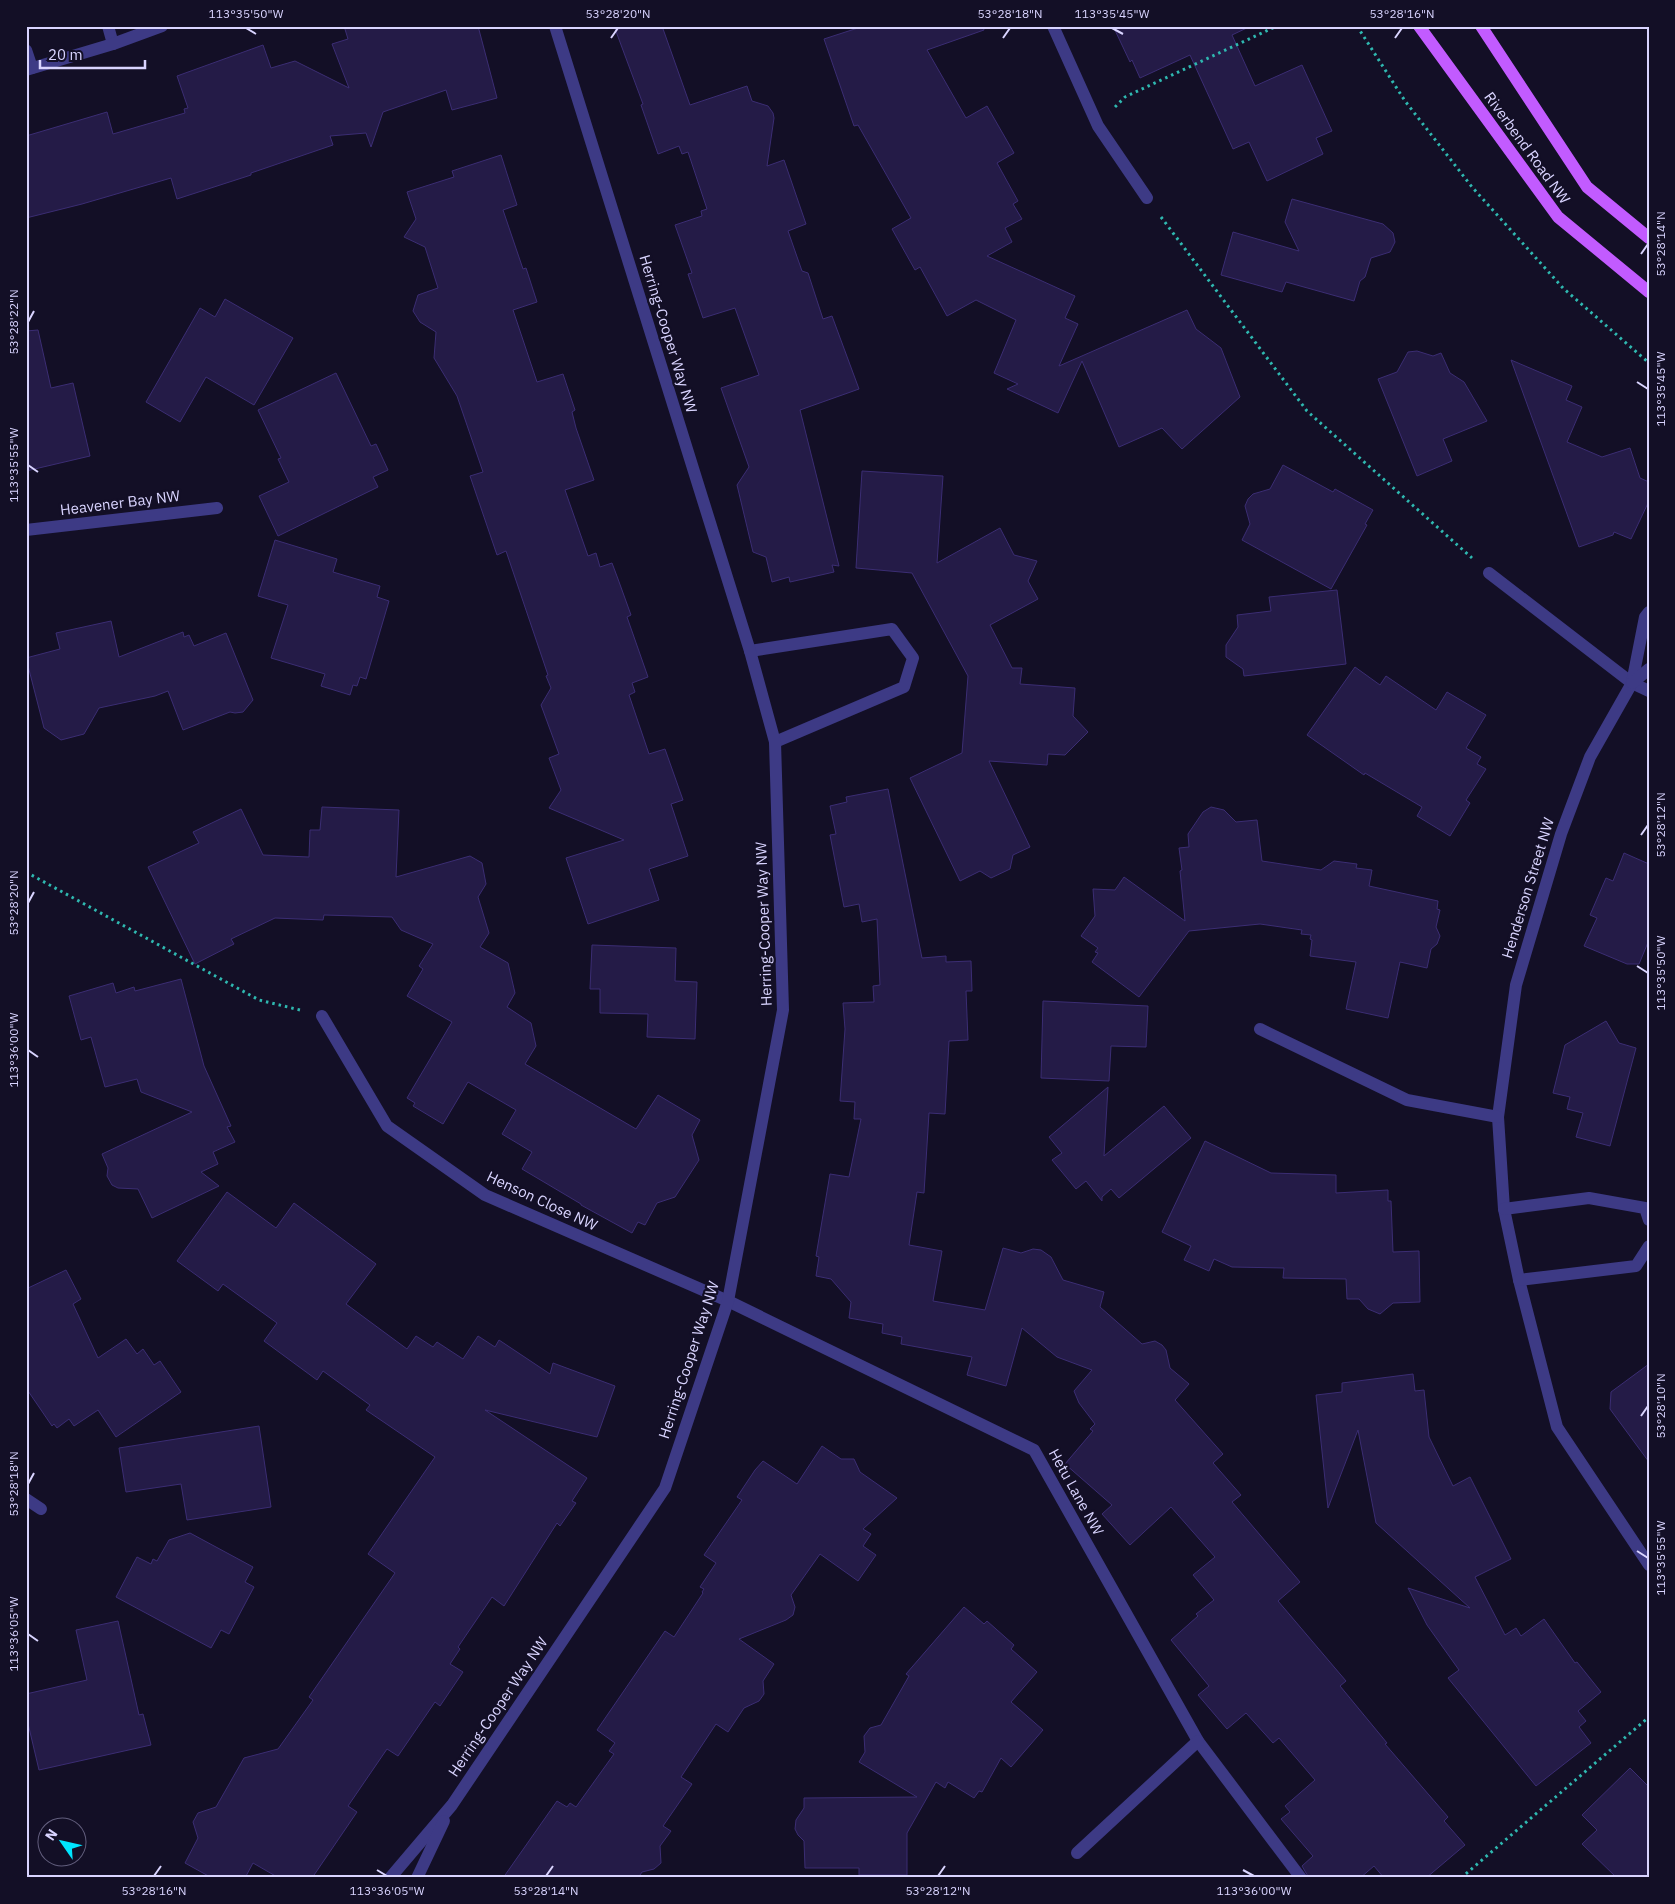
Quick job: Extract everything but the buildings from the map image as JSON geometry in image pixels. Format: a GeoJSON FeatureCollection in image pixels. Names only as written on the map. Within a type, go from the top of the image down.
{"type":"FeatureCollection","features":[{"type":"Feature","properties":{"kind":"main road","name":"Riverbend Road NW"},"geometry":{"type":"LineString","coordinates":[[1418,26],[1558,217],[1649,292]]}},
{"type":"Feature","properties":{"kind":"main road","name":"Riverbend Road NW"},"geometry":{"type":"LineString","coordinates":[[1481,26],[1587,186],[1649,238]]}},
{"type":"Feature","properties":{"kind":"street"},"geometry":{"type":"LineString","coordinates":[[108,26],[113,44]]}},
{"type":"Feature","properties":{"kind":"street"},"geometry":{"type":"LineString","coordinates":[[26,50],[29,69],[113,44],[162,26]]}},
{"type":"Feature","properties":{"kind":"street","name":"Herring-Cooper Way NW"},"geometry":{"type":"LineString","coordinates":[[390,1878],[452,1805],[665,1488],[728,1301],[783,1010],[775,742],[750,651],[555,26]]}},
{"type":"Feature","properties":{"kind":"street"},"geometry":{"type":"LineString","coordinates":[[1053,26],[1098,126],[1147,198]]}},
{"type":"Feature","properties":{"kind":"street","name":"Heavener Bay NW"},"geometry":{"type":"LineString","coordinates":[[26,530],[217,508]]}},
{"type":"Feature","properties":{"kind":"street"},"geometry":{"type":"LineString","coordinates":[[1489,573],[1632,683],[1649,691]]}},
{"type":"Feature","properties":{"kind":"street","name":"Henderson Street NW"},"geometry":{"type":"LineString","coordinates":[[1649,612],[1645,617],[1632,683],[1590,758],[1560,834],[1516,985],[1498,1117],[1504,1208],[1519,1280],[1556,1427],[1649,1565]]}},
{"type":"Feature","properties":{"kind":"street"},"geometry":{"type":"LineString","coordinates":[[750,651],[892,629],[913,658],[904,687],[775,742]]}},
{"type":"Feature","properties":{"kind":"street","name":"Henderson Street NW"},"geometry":{"type":"LineString","coordinates":[[1632,683],[1649,669]]}},
{"type":"Feature","properties":{"kind":"street","name":"Henson Close NW"},"geometry":{"type":"LineString","coordinates":[[322,1016],[387,1126],[485,1195],[728,1301]]}},
{"type":"Feature","properties":{"kind":"street"},"geometry":{"type":"LineString","coordinates":[[1260,1029],[1407,1100],[1498,1117]]}},
{"type":"Feature","properties":{"kind":"street"},"geometry":{"type":"LineString","coordinates":[[1504,1208],[1589,1198],[1645,1208],[1649,1220]]}},
{"type":"Feature","properties":{"kind":"street"},"geometry":{"type":"LineString","coordinates":[[1519,1280],[1636,1266],[1649,1246]]}},
{"type":"Feature","properties":{"kind":"street","name":"Hetu Lane NW"},"geometry":{"type":"LineString","coordinates":[[728,1301],[1034,1450],[1198,1741],[1301,1878]]}},
{"type":"Feature","properties":{"kind":"street"},"geometry":{"type":"LineString","coordinates":[[26,1499],[41,1509]]}},
{"type":"Feature","properties":{"kind":"street"},"geometry":{"type":"LineString","coordinates":[[1077,1853],[1198,1741]]}},
{"type":"Feature","properties":{"kind":"street","name":"Herring-Cooper Way NW"},"geometry":{"type":"LineString","coordinates":[[417,1878],[452,1805]]}},
{"type":"Feature","properties":{"kind":"path"},"geometry":{"type":"LineString","coordinates":[[1098,126],[1125,97],[1277,26]]}},
{"type":"Feature","properties":{"kind":"path"},"geometry":{"type":"LineString","coordinates":[[1357,26],[1405,101],[1472,187],[1562,288],[1649,363]]}},
{"type":"Feature","properties":{"kind":"path"},"geometry":{"type":"LineString","coordinates":[[1147,198],[1307,411],[1489,573]]}},
{"type":"Feature","properties":{"kind":"path"},"geometry":{"type":"LineString","coordinates":[[26,872],[259,1000],[322,1016]]}},
{"type":"Feature","properties":{"kind":"path"},"geometry":{"type":"LineString","coordinates":[[1461,1878],[1649,1717]]}}]}
